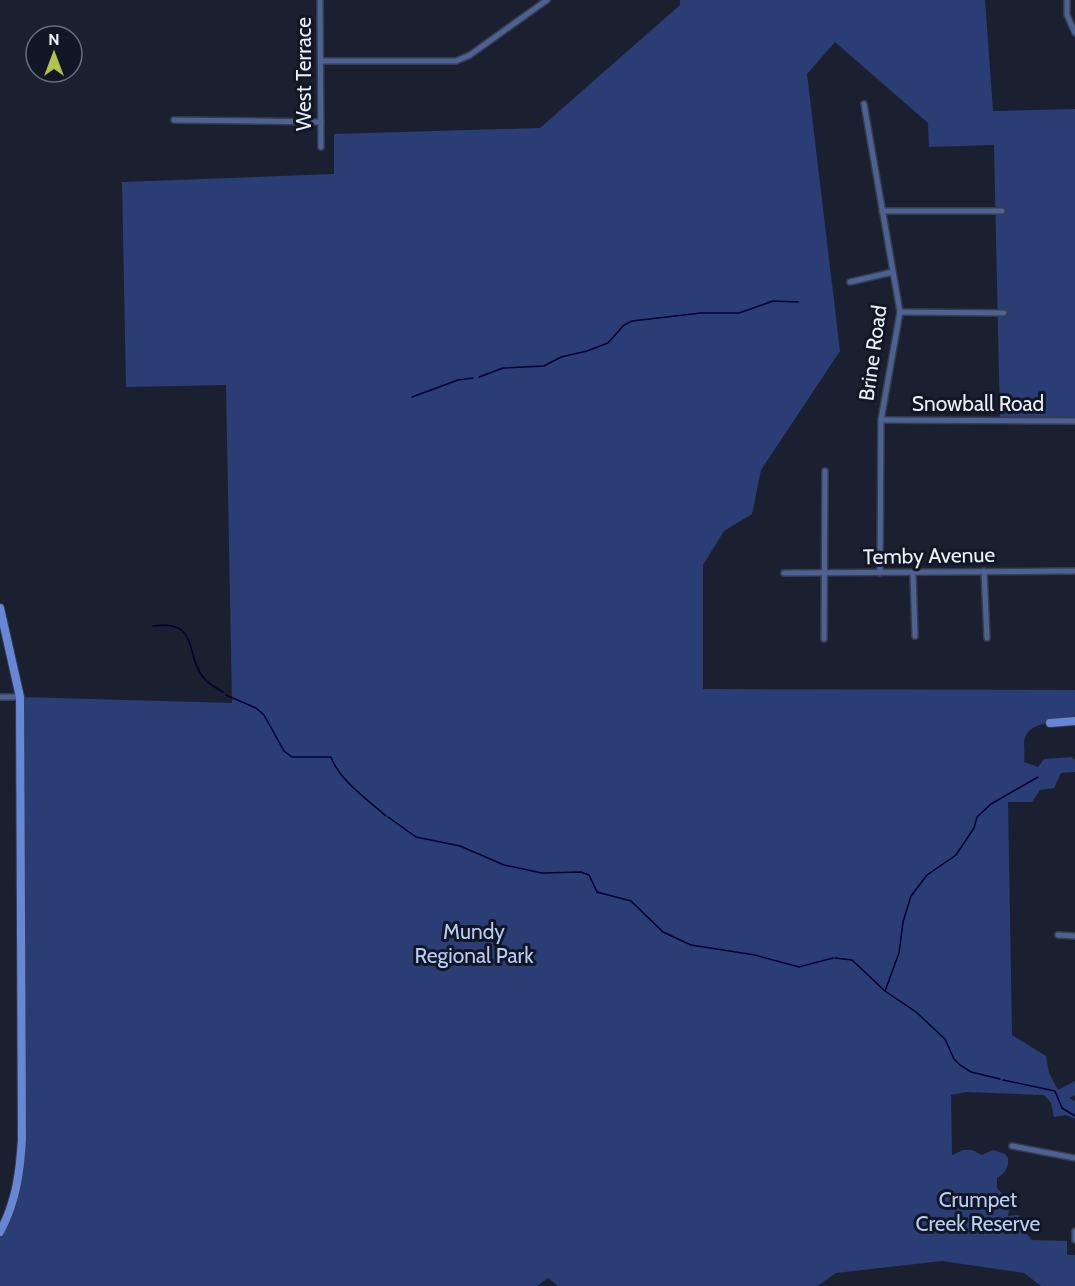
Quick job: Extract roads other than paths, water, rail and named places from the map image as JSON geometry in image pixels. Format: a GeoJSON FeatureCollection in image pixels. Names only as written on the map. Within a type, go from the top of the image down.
{"type":"FeatureCollection","features":[{"type":"Feature","properties":{"kind":"street","name":"West Terrace"},"geometry":{"type":"LineString","coordinates":[[320,0],[321,147]]}},
{"type":"Feature","properties":{"kind":"street"},"geometry":{"type":"LineString","coordinates":[[321,60],[456,60],[470,56],[547,0]]}},
{"type":"Feature","properties":{"kind":"street"},"geometry":{"type":"LineString","coordinates":[[1067,0],[1067,15],[1075,33]]}},
{"type":"Feature","properties":{"kind":"street","name":"Brine Road"},"geometry":{"type":"LineString","coordinates":[[864,104],[900,312],[881,420],[880,573]]}},
{"type":"Feature","properties":{"kind":"street"},"geometry":{"type":"LineString","coordinates":[[174,120],[321,122]]}},
{"type":"Feature","properties":{"kind":"street"},"geometry":{"type":"LineString","coordinates":[[882,211],[1002,211]]}},
{"type":"Feature","properties":{"kind":"street"},"geometry":{"type":"LineString","coordinates":[[850,282],[893,272]]}},
{"type":"Feature","properties":{"kind":"street"},"geometry":{"type":"LineString","coordinates":[[900,312],[1004,313]]}},
{"type":"Feature","properties":{"kind":"street","name":"Snowball Road"},"geometry":{"type":"LineString","coordinates":[[881,420],[1075,421]]}},
{"type":"Feature","properties":{"kind":"street"},"geometry":{"type":"LineString","coordinates":[[824,639],[825,471]]}},
{"type":"Feature","properties":{"kind":"street"},"geometry":{"type":"LineString","coordinates":[[984,572],[987,638]]}},
{"type":"Feature","properties":{"kind":"street","name":"Temby Avenue"},"geometry":{"type":"LineString","coordinates":[[784,573],[1075,572]]}},
{"type":"Feature","properties":{"kind":"street"},"geometry":{"type":"LineString","coordinates":[[914,573],[915,636]]}},
{"type":"Feature","properties":{"kind":"street"},"geometry":{"type":"LineString","coordinates":[[0,608],[20,697],[22,1139],[20,1176],[13,1208],[0,1232]]}},
{"type":"Feature","properties":{"kind":"street"},"geometry":{"type":"LineString","coordinates":[[0,697],[20,697]]}},
{"type":"Feature","properties":{"kind":"street"},"geometry":{"type":"LineString","coordinates":[[1050,723],[1075,721]]}},
{"type":"Feature","properties":{"kind":"street"},"geometry":{"type":"LineString","coordinates":[[1058,935],[1075,936]]}},
{"type":"Feature","properties":{"kind":"street"},"geometry":{"type":"LineString","coordinates":[[1012,1146],[1075,1158]]}},
{"type":"Feature","properties":{"kind":"street"},"geometry":{"type":"LineString","coordinates":[[1075,1231],[1075,1240]]}},
{"type":"Feature","properties":{"kind":"waterway"},"geometry":{"type":"LineString","coordinates":[[479,377],[503,368],[544,366],[561,357],[587,351],[608,343],[624,325],[632,321],[701,313],[739,313],[773,301],[798,302]]}},
{"type":"Feature","properties":{"kind":"waterway"},"geometry":{"type":"LineString","coordinates":[[412,397],[458,380],[473,378]]}},
{"type":"Feature","properties":{"kind":"waterway"},"geometry":{"type":"LineString","coordinates":[[153,626],[168,625],[184,633],[203,677],[223,692]]}},
{"type":"Feature","properties":{"kind":"waterway"},"geometry":{"type":"LineString","coordinates":[[226,695],[256,708],[264,715],[284,751],[292,757],[331,757],[347,782],[386,816]]}},
{"type":"Feature","properties":{"kind":"waterway"},"geometry":{"type":"LineString","coordinates":[[885,991],[899,953],[903,922],[911,896],[927,875],[956,855],[974,828],[977,817],[991,804],[1038,777]]}},
{"type":"Feature","properties":{"kind":"waterway"},"geometry":{"type":"LineString","coordinates":[[388,817],[416,837],[460,846],[504,865],[542,873],[581,872],[589,875],[597,892],[631,901],[663,932],[691,945],[755,955],[799,967],[833,958]]}},
{"type":"Feature","properties":{"kind":"waterway"},"geometry":{"type":"LineString","coordinates":[[835,958],[852,960],[885,991],[916,1012],[945,1039],[954,1059],[960,1065],[971,1072],[1000,1079]]}},
{"type":"Feature","properties":{"kind":"waterway"},"geometry":{"type":"LineString","coordinates":[[1003,1080],[1055,1091],[1062,1108],[1075,1116]]}},
{"type":"Feature","properties":{"kind":"park label","name":"Mundy Regional Park"},"geometry":{"type":"Point","coordinates":[474,944]}},
{"type":"Feature","properties":{"kind":"park label","name":"Crumpet Creek Reserve"},"geometry":{"type":"Point","coordinates":[978,1212]}}]}
